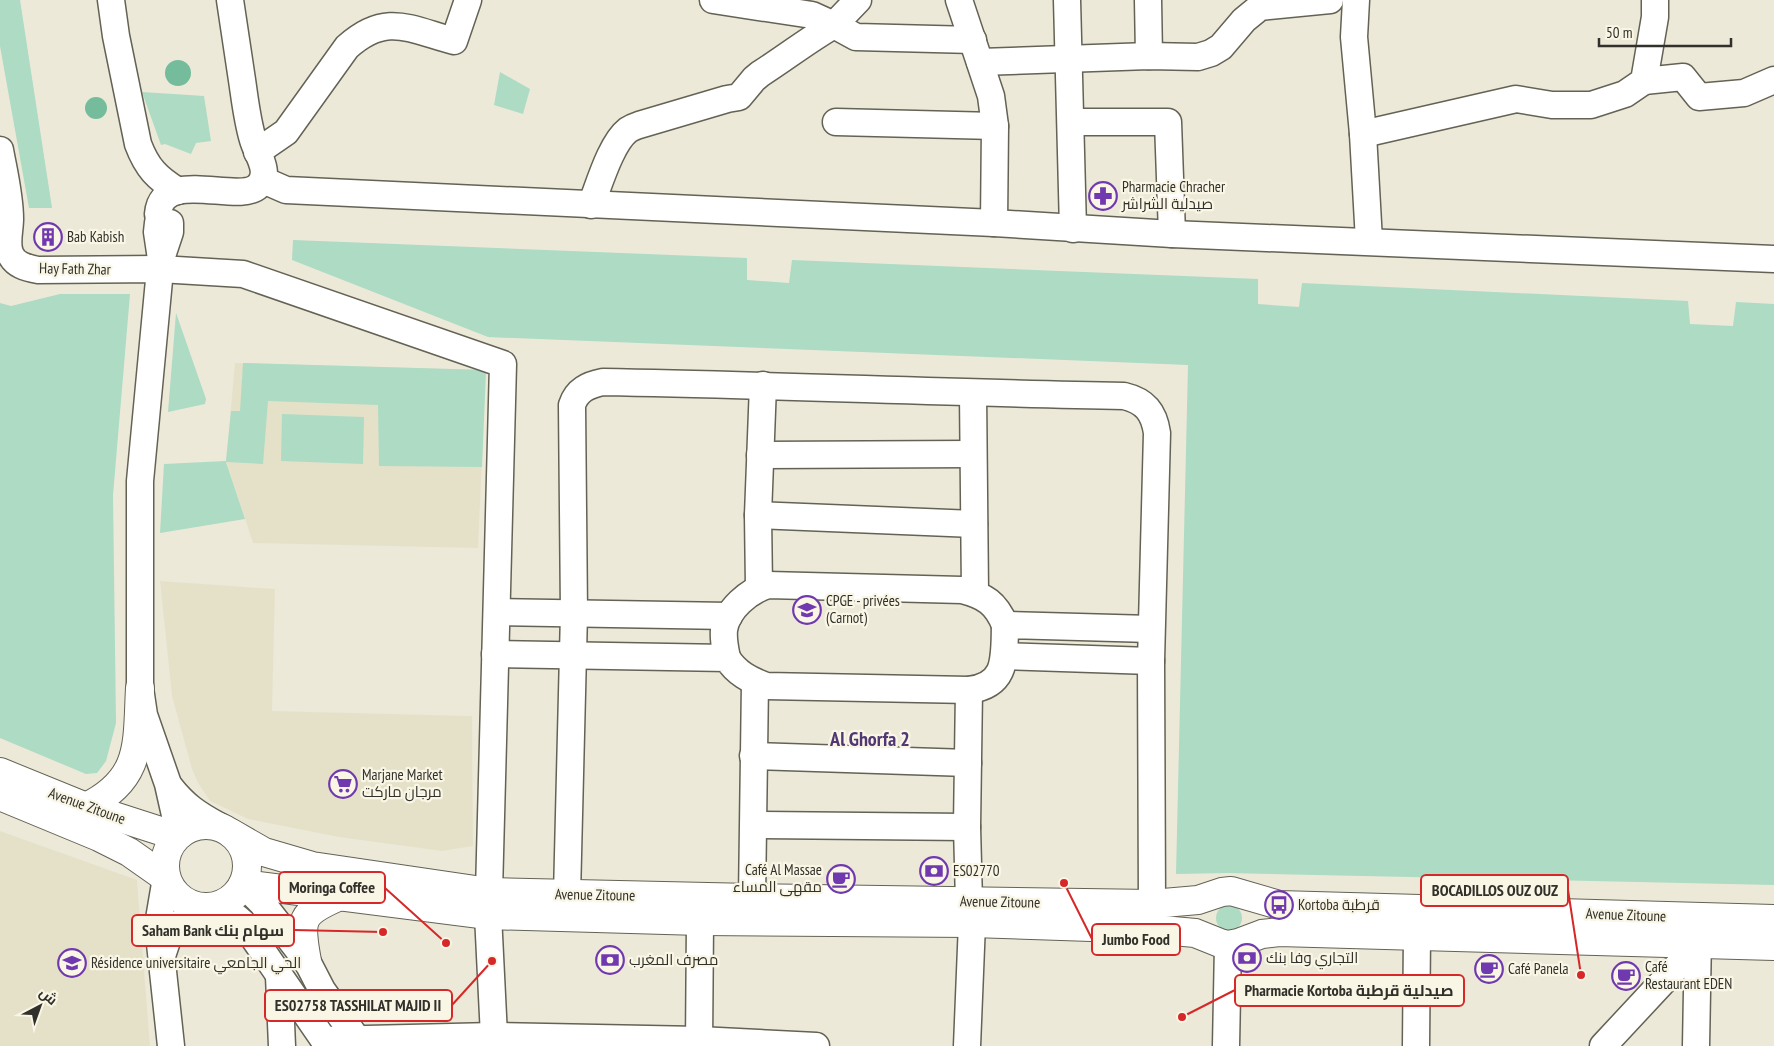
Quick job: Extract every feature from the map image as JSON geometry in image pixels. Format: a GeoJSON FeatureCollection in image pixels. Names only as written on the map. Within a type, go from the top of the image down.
{"type":"FeatureCollection","features":[{"type":"Feature","properties":{"kind":"main road"},"geometry":{"type":"LineString","coordinates":[[86,807],[103,799],[126,776],[136,746],[140,688]]}},
{"type":"Feature","properties":{"kind":"main road","name":"Avenue Zitoune"},"geometry":{"type":"LineString","coordinates":[[0,772],[86,807],[178,834]]}},
{"type":"Feature","properties":{"kind":"main road","name":"Avenue Zitoune"},"geometry":{"type":"LineString","coordinates":[[0,796],[99,837],[129,852],[166,878]]}},
{"type":"Feature","properties":{"kind":"main road"},"geometry":{"type":"LineString","coordinates":[[205,824],[225,829],[239,841],[246,856],[247,873],[243,884],[232,898],[212,907],[195,906],[182,900],[172,890],[166,878],[165,856],[169,845],[178,834],[192,826],[205,824]]}},
{"type":"Feature","properties":{"kind":"main road","name":"Avenue Zitoune"},"geometry":{"type":"LineString","coordinates":[[225,829],[264,852],[312,866],[489,904],[567,895],[752,898],[971,912],[1195,933],[1229,941],[1279,932],[1417,934],[1774,946]]}},
{"type":"Feature","properties":{"kind":"main road","name":"Avenue Zitoune"},"geometry":{"type":"LineString","coordinates":[[243,884],[340,896],[489,904],[700,921],[1152,904],[1198,900],[1227,894],[1279,905],[1774,919]]}},
{"type":"Feature","properties":{"kind":"main road"},"geometry":{"type":"LineString","coordinates":[[1227,894],[1247,898],[1253,905],[1256,914],[1256,924],[1252,932],[1229,941],[1207,933],[1203,925],[1202,916],[1208,901],[1227,894]]}},
{"type":"Feature","properties":{"kind":"main road"},"geometry":{"type":"LineString","coordinates":[[307,961],[303,937],[303,926],[306,918],[318,905],[340,896]]}},
{"type":"Feature","properties":{"kind":"street"},"geometry":{"type":"LineString","coordinates":[[111,0],[116,36],[138,144],[143,158],[161,180],[167,213],[157,232],[160,264],[140,481],[140,688],[144,714],[168,784],[178,834]]}},
{"type":"Feature","properties":{"kind":"street"},"geometry":{"type":"LineString","coordinates":[[167,213],[248,191],[259,185],[263,180],[264,168],[257,152],[247,114],[230,0]]}},
{"type":"Feature","properties":{"kind":"street"},"geometry":{"type":"LineString","coordinates":[[257,152],[286,132],[347,47],[356,39],[381,26],[394,25],[454,41],[468,0]]}},
{"type":"Feature","properties":{"kind":"street"},"geometry":{"type":"LineString","coordinates":[[713,0],[812,15],[856,37],[1069,60],[1149,56],[1198,57],[1210,54],[1221,47],[1244,20],[1260,7],[1330,0]]}},
{"type":"Feature","properties":{"kind":"street"},"geometry":{"type":"LineString","coordinates":[[591,205],[606,165],[628,129],[726,99],[739,97],[754,78],[834,25],[858,0]]}},
{"type":"Feature","properties":{"kind":"street"},"geometry":{"type":"LineString","coordinates":[[959,0],[991,96],[995,126],[994,224]]}},
{"type":"Feature","properties":{"kind":"street"},"geometry":{"type":"LineString","coordinates":[[1067,0],[1072,229]]}},
{"type":"Feature","properties":{"kind":"street"},"geometry":{"type":"LineString","coordinates":[[1148,0],[1149,56]]}},
{"type":"Feature","properties":{"kind":"street"},"geometry":{"type":"LineString","coordinates":[[1356,0],[1354,37],[1370,241]]}},
{"type":"Feature","properties":{"kind":"street"},"geometry":{"type":"LineString","coordinates":[[1644,81],[1655,16],[1654,0]]}},
{"type":"Feature","properties":{"kind":"street"},"geometry":{"type":"LineString","coordinates":[[1363,134],[1516,99],[1552,105],[1592,105],[1625,94],[1644,81],[1683,77],[1700,97],[1744,93],[1774,80]]}},
{"type":"Feature","properties":{"kind":"street"},"geometry":{"type":"LineString","coordinates":[[836,122],[995,126]]}},
{"type":"Feature","properties":{"kind":"street"},"geometry":{"type":"LineString","coordinates":[[1071,122],[1168,122],[1172,234]]}},
{"type":"Feature","properties":{"kind":"street","name":"Hay Fath Zhar"},"geometry":{"type":"LineString","coordinates":[[0,150],[9,200],[8,247],[12,257],[18,263],[38,270],[160,264],[243,274],[503,364],[496,612]]}},
{"type":"Feature","properties":{"kind":"street"},"geometry":{"type":"LineString","coordinates":[[263,180],[286,190],[1172,234],[1774,259]]}},
{"type":"Feature","properties":{"kind":"street"},"geometry":{"type":"LineString","coordinates":[[567,895],[574,655],[572,405],[575,396],[587,386],[603,382],[1124,396],[1144,404],[1151,412],[1155,422],[1156,433],[1151,629],[1152,904]]}},
{"type":"Feature","properties":{"kind":"street"},"geometry":{"type":"LineString","coordinates":[[760,588],[758,515],[763,385]]}},
{"type":"Feature","properties":{"kind":"street"},"geometry":{"type":"LineString","coordinates":[[973,393],[975,593]]}},
{"type":"Feature","properties":{"kind":"street"},"geometry":{"type":"LineString","coordinates":[[760,455],[973,454]]}},
{"type":"Feature","properties":{"kind":"street"},"geometry":{"type":"LineString","coordinates":[[758,515],[974,524]]}},
{"type":"Feature","properties":{"kind":"street"},"geometry":{"type":"LineString","coordinates":[[768,585],[962,590],[975,593],[994,605],[1005,625],[1004,656],[1001,672],[991,684],[982,688],[969,690],[766,686],[742,675],[727,658],[724,629],[730,616],[738,604],[748,595],[768,585]]}},
{"type":"Feature","properties":{"kind":"street"},"geometry":{"type":"LineString","coordinates":[[497,1041],[489,904],[496,612],[730,616]]}},
{"type":"Feature","properties":{"kind":"street"},"geometry":{"type":"LineString","coordinates":[[1005,625],[1151,629]]}},
{"type":"Feature","properties":{"kind":"street"},"geometry":{"type":"LineString","coordinates":[[496,654],[727,658]]}},
{"type":"Feature","properties":{"kind":"street"},"geometry":{"type":"LineString","coordinates":[[1004,656],[1151,660]]}},
{"type":"Feature","properties":{"kind":"street"},"geometry":{"type":"LineString","coordinates":[[752,898],[755,682]]}},
{"type":"Feature","properties":{"kind":"street"},"geometry":{"type":"LineString","coordinates":[[967,1046],[971,912],[968,827],[969,690]]}},
{"type":"Feature","properties":{"kind":"street"},"geometry":{"type":"LineString","coordinates":[[753,756],[968,763]]}},
{"type":"Feature","properties":{"kind":"street"},"geometry":{"type":"LineString","coordinates":[[168,784],[195,813],[225,829]]}},
{"type":"Feature","properties":{"kind":"street"},"geometry":{"type":"LineString","coordinates":[[754,825],[968,827]]}},
{"type":"Feature","properties":{"kind":"street"},"geometry":{"type":"LineString","coordinates":[[166,878],[158,926],[171,1046]]}},
{"type":"Feature","properties":{"kind":"street"},"geometry":{"type":"LineString","coordinates":[[243,884],[262,903],[307,961],[322,990],[359,1043]]}},
{"type":"Feature","properties":{"kind":"street"},"geometry":{"type":"LineString","coordinates":[[162,957],[169,935],[178,924],[212,907],[226,910],[244,924],[326,1043],[497,1041],[816,1046]]}},
{"type":"Feature","properties":{"kind":"street"},"geometry":{"type":"LineString","coordinates":[[1696,1046],[1698,917]]}},
{"type":"Feature","properties":{"kind":"street"},"geometry":{"type":"LineString","coordinates":[[699,1043],[700,921]]}},
{"type":"Feature","properties":{"kind":"street"},"geometry":{"type":"LineString","coordinates":[[1416,1046],[1417,934]]}},
{"type":"Feature","properties":{"kind":"street"},"geometry":{"type":"LineString","coordinates":[[1226,1046],[1229,941]]}},
{"type":"Feature","properties":{"kind":"street"},"geometry":{"type":"LineString","coordinates":[[1602,1046],[1698,944]]}},
{"type":"Feature","properties":{"kind":"street"},"geometry":{"type":"LineString","coordinates":[[279,976],[282,1046]]}},
{"type":"Feature","properties":{"kind":"shaded area"},"geometry":{"type":"Polygon","coordinates":[[[235,363],[486,370],[478,548],[253,543],[226,461],[235,363]]]}},
{"type":"Feature","properties":{"kind":"shaded area","name":"Marjane Market مرجان ماركت"},"geometry":{"type":"Polygon","coordinates":[[[160,581],[275,589],[272,711],[472,716],[473,846],[442,851],[339,837],[248,819],[210,801],[198,783],[192,769],[172,696],[160,581]]]}},
{"type":"Feature","properties":{"kind":"shaded area","name":"Résidence universitaire الحي الجامعي"},"geometry":{"type":"Polygon","coordinates":[[[0,831],[137,880],[150,1046],[0,1046],[0,831]]]}},
{"type":"Feature","properties":{"kind":"green space"},"geometry":{"type":"Polygon","coordinates":[[[0,0],[20,0],[52,208],[29,208],[0,46],[0,0]]]}},
{"type":"Feature","properties":{"kind":"green space"},"geometry":{"type":"Polygon","coordinates":[[[178,60],[188,63],[191,73],[188,83],[178,86],[168,83],[165,73],[168,63],[178,60]]]}},
{"type":"Feature","properties":{"kind":"green space"},"geometry":{"type":"Polygon","coordinates":[[[500,72],[530,89],[523,114],[494,105],[500,72]]]}},
{"type":"Feature","properties":{"kind":"green space"},"geometry":{"type":"Polygon","coordinates":[[[142,92],[204,96],[211,141],[196,143],[191,154],[165,144],[161,145],[142,92]]]}},
{"type":"Feature","properties":{"kind":"green space"},"geometry":{"type":"Polygon","coordinates":[[[96,97],[104,100],[107,108],[104,116],[96,119],[88,116],[85,108],[88,100],[96,97]]]}},
{"type":"Feature","properties":{"kind":"green space"},"geometry":{"type":"Polygon","coordinates":[[[293,240],[747,258],[747,280],[789,283],[792,260],[1258,279],[1258,304],[1299,307],[1302,283],[1688,301],[1690,324],[1733,326],[1736,302],[1774,304],[1774,885],[1228,873],[1176,874],[1188,365],[488,337],[292,260],[293,240]]]}},
{"type":"Feature","properties":{"kind":"green space"},"geometry":{"type":"Polygon","coordinates":[[[60,294],[130,294],[113,495],[116,723],[106,761],[97,773],[86,774],[0,738],[0,303],[11,306],[60,294]]]}},
{"type":"Feature","properties":{"kind":"green space"},"geometry":{"type":"Polygon","coordinates":[[[176,313],[206,399],[205,404],[168,412],[176,313]]]}},
{"type":"Feature","properties":{"kind":"green space"},"geometry":{"type":"Polygon","coordinates":[[[243,363],[486,370],[482,467],[379,466],[378,405],[268,401],[263,464],[226,462],[245,519],[160,533],[164,464],[226,461],[231,411],[240,411],[243,363]]]}},
{"type":"Feature","properties":{"kind":"green space"},"geometry":{"type":"Polygon","coordinates":[[[282,414],[364,417],[363,464],[281,461],[282,414]]]}},
{"type":"Feature","properties":{"kind":"green space"},"geometry":{"type":"Polygon","coordinates":[[[1229,905],[1238,909],[1242,918],[1238,927],[1229,931],[1220,927],[1216,918],[1220,909],[1229,905]]]}},
{"type":"Feature","properties":{"kind":"place","name":"Pharmacie Chracher صيدلية الشراشر"},"geometry":{"type":"Point","coordinates":[1103,196]}},
{"type":"Feature","properties":{"kind":"place","name":"Bab Kabish"},"geometry":{"type":"Point","coordinates":[48,237]}},
{"type":"Feature","properties":{"kind":"place","name":"CPGE - privées (Carnot)"},"geometry":{"type":"Point","coordinates":[807,610]}},
{"type":"Feature","properties":{"kind":"place","name":"Marjane Market مرجان ماركت"},"geometry":{"type":"Point","coordinates":[343,784]}},
{"type":"Feature","properties":{"kind":"place","name":"ES02770"},"geometry":{"type":"Point","coordinates":[934,871]}},
{"type":"Feature","properties":{"kind":"place","name":"Café Al Massae مقهى المساء"},"geometry":{"type":"Point","coordinates":[841,879]}},
{"type":"Feature","properties":{"kind":"place","name":"Jumbo Food"},"geometry":{"type":"Point","coordinates":[1064,883]}},
{"type":"Feature","properties":{"kind":"place","name":"Kortoba قرطبة"},"geometry":{"type":"Point","coordinates":[1279,905]}},
{"type":"Feature","properties":{"kind":"place","name":"Saham Bank سهام بنك"},"geometry":{"type":"Point","coordinates":[383,932]}},
{"type":"Feature","properties":{"kind":"place","name":"Moringa Coffee"},"geometry":{"type":"Point","coordinates":[446,943]}},
{"type":"Feature","properties":{"kind":"place","name":"التجاري وفا بنك"},"geometry":{"type":"Point","coordinates":[1247,958]}},
{"type":"Feature","properties":{"kind":"place","name":"مصرف المغرب"},"geometry":{"type":"Point","coordinates":[610,960]}},
{"type":"Feature","properties":{"kind":"place","name":"ES02758 TASSHILAT MAJID II"},"geometry":{"type":"Point","coordinates":[492,961]}},
{"type":"Feature","properties":{"kind":"place","name":"Résidence universitaire الحي الجامعي"},"geometry":{"type":"Point","coordinates":[72,963]}},
{"type":"Feature","properties":{"kind":"place","name":"Café Panela"},"geometry":{"type":"Point","coordinates":[1489,969]}},
{"type":"Feature","properties":{"kind":"place","name":"BOCADILLOS OUZ OUZ"},"geometry":{"type":"Point","coordinates":[1581,975]}},
{"type":"Feature","properties":{"kind":"place","name":"Café Restaurant EDEN"},"geometry":{"type":"Point","coordinates":[1626,976]}},
{"type":"Feature","properties":{"kind":"place","name":"Pharmacie Kortoba صيدلية قرطبة"},"geometry":{"type":"Point","coordinates":[1182,1017]}},
{"type":"Feature","properties":{"kind":"district","name":"Al Ghorfa 2"},"geometry":{"type":"Point","coordinates":[870,739]}}]}
